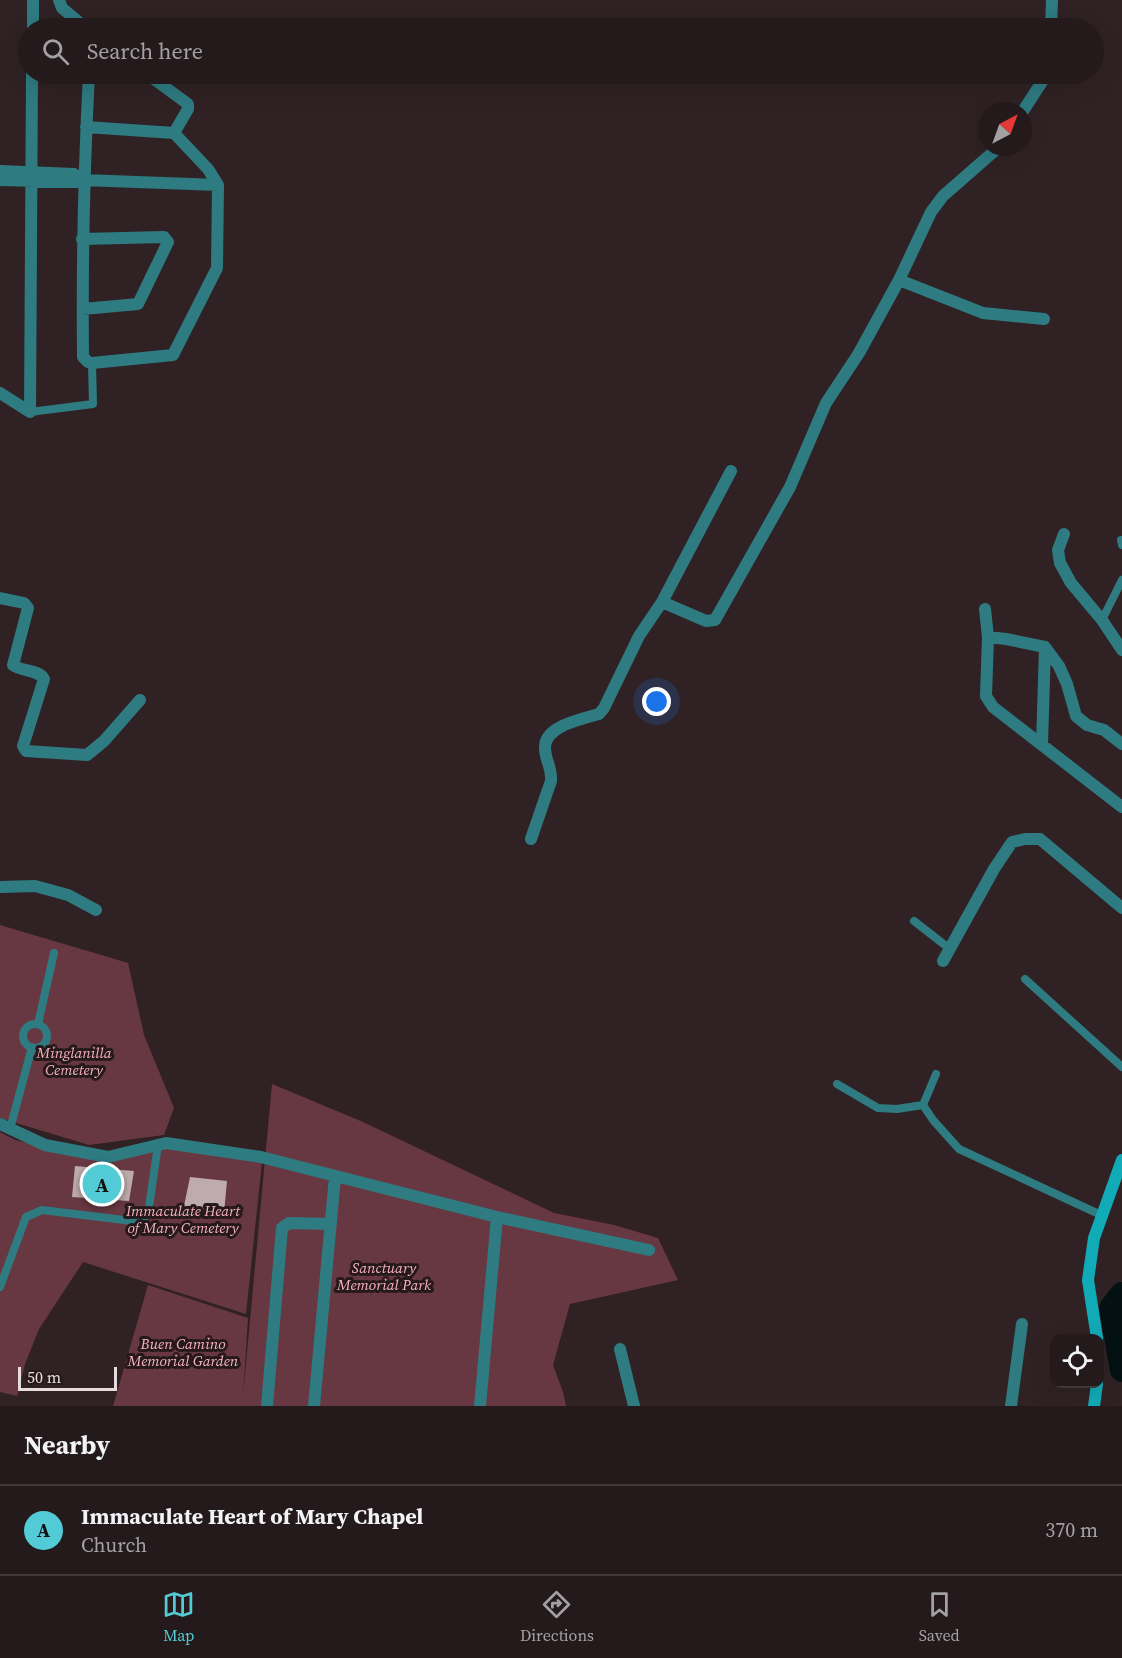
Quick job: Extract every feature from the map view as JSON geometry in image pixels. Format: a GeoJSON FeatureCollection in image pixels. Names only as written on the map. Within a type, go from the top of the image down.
{"type":"FeatureCollection","features":[{"type":"Feature","properties":{"kind":"street"},"geometry":{"type":"LineString","coordinates":[[33,0],[33,18]]}},
{"type":"Feature","properties":{"kind":"street"},"geometry":{"type":"LineString","coordinates":[[59,0],[62,8],[74,18]]}},
{"type":"Feature","properties":{"kind":"street"},"geometry":{"type":"LineString","coordinates":[[1052,0],[1052,18]]}},
{"type":"Feature","properties":{"kind":"street"},"geometry":{"type":"LineString","coordinates":[[30,412],[32,84]]}},
{"type":"Feature","properties":{"kind":"street"},"geometry":{"type":"LineString","coordinates":[[86,127],[174,133],[208,169],[218,185],[217,268],[173,355],[92,363],[83,357],[83,180],[86,127],[88,84]]}},
{"type":"Feature","properties":{"kind":"street"},"geometry":{"type":"LineString","coordinates":[[161,84],[188,104],[188,109],[174,133]]}},
{"type":"Feature","properties":{"kind":"street"},"geometry":{"type":"LineString","coordinates":[[1029,102],[1041,84]]}},
{"type":"Feature","properties":{"kind":"street"},"geometry":{"type":"LineString","coordinates":[[662,602],[706,621],[715,620],[790,487],[826,403],[859,353],[899,280],[931,212],[943,196],[989,156]]}},
{"type":"Feature","properties":{"kind":"street"},"geometry":{"type":"LineString","coordinates":[[0,171],[73,182],[83,180],[218,185]]}},
{"type":"Feature","properties":{"kind":"street"},"geometry":{"type":"LineString","coordinates":[[0,180],[30,176]]}},
{"type":"Feature","properties":{"kind":"street"},"geometry":{"type":"LineString","coordinates":[[82,239],[164,237],[168,242],[138,304],[83,309]]}},
{"type":"Feature","properties":{"kind":"street"},"geometry":{"type":"LineString","coordinates":[[899,280],[983,313],[1044,319]]}},
{"type":"Feature","properties":{"kind":"street"},"geometry":{"type":"LineString","coordinates":[[0,393],[30,412]]}},
{"type":"Feature","properties":{"kind":"street"},"geometry":{"type":"LineString","coordinates":[[531,839],[551,781],[546,742],[553,730],[599,714],[604,708],[639,636],[662,602],[731,471]]}},
{"type":"Feature","properties":{"kind":"street"},"geometry":{"type":"LineString","coordinates":[[1064,534],[1058,550],[1059,563],[1071,583],[1102,620],[1122,650]]}},
{"type":"Feature","properties":{"kind":"street"},"geometry":{"type":"LineString","coordinates":[[0,598],[24,603],[27,608],[13,665],[16,668],[39,673],[44,679],[23,746],[26,751],[87,755],[104,741],[140,700]]}},
{"type":"Feature","properties":{"kind":"street"},"geometry":{"type":"LineString","coordinates":[[985,609],[988,637],[986,696],[993,707],[1122,807]]}},
{"type":"Feature","properties":{"kind":"street"},"geometry":{"type":"LineString","coordinates":[[988,637],[1045,647],[1059,666],[1067,684],[1076,717],[1088,725],[1104,730],[1122,744]]}},
{"type":"Feature","properties":{"kind":"street"},"geometry":{"type":"LineString","coordinates":[[1042,744],[1045,647]]}},
{"type":"Feature","properties":{"kind":"street"},"geometry":{"type":"LineString","coordinates":[[943,961],[1012,842],[1025,839],[1040,840],[1122,908]]}},
{"type":"Feature","properties":{"kind":"street"},"geometry":{"type":"LineString","coordinates":[[0,887],[35,886],[68,895],[96,910]]}},
{"type":"Feature","properties":{"kind":"street"},"geometry":{"type":"LineString","coordinates":[[5,1127],[45,1144],[108,1157],[166,1143],[261,1157],[496,1217],[649,1250]]}},
{"type":"Feature","properties":{"kind":"street"},"geometry":{"type":"LineString","coordinates":[[1095,1334],[1088,1281],[1094,1238],[1122,1160]]}},
{"type":"Feature","properties":{"kind":"street"},"geometry":{"type":"LineString","coordinates":[[314,1406],[335,1177]]}},
{"type":"Feature","properties":{"kind":"street"},"geometry":{"type":"LineString","coordinates":[[480,1406],[496,1217]]}},
{"type":"Feature","properties":{"kind":"street"},"geometry":{"type":"LineString","coordinates":[[267,1406],[282,1228],[289,1223],[330,1224]]}},
{"type":"Feature","properties":{"kind":"street"},"geometry":{"type":"LineString","coordinates":[[1011,1406],[1022,1324]]}},
{"type":"Feature","properties":{"kind":"street"},"geometry":{"type":"LineString","coordinates":[[620,1349],[634,1406]]}},
{"type":"Feature","properties":{"kind":"street"},"geometry":{"type":"LineString","coordinates":[[1094,1406],[1096,1388]]}},
{"type":"Feature","properties":{"kind":"lane"},"geometry":{"type":"LineString","coordinates":[[30,412],[93,404],[92,363]]}},
{"type":"Feature","properties":{"kind":"lane"},"geometry":{"type":"LineString","coordinates":[[1102,620],[1122,580]]}},
{"type":"Feature","properties":{"kind":"lane"},"geometry":{"type":"LineString","coordinates":[[914,921],[950,949]]}},
{"type":"Feature","properties":{"kind":"lane"},"geometry":{"type":"LineString","coordinates":[[38,1024],[54,953]]}},
{"type":"Feature","properties":{"kind":"lane"},"geometry":{"type":"LineString","coordinates":[[1024,979],[1122,1066]]}},
{"type":"Feature","properties":{"kind":"lane"},"geometry":{"type":"LineString","coordinates":[[38,1024],[45,1030],[47,1039],[42,1046],[32,1047],[25,1042],[23,1033],[29,1026],[38,1024]]}},
{"type":"Feature","properties":{"kind":"lane"},"geometry":{"type":"LineString","coordinates":[[5,1127],[32,1047]]}},
{"type":"Feature","properties":{"kind":"lane"},"geometry":{"type":"LineString","coordinates":[[924,1105],[936,1074]]}},
{"type":"Feature","properties":{"kind":"lane"},"geometry":{"type":"LineString","coordinates":[[837,1084],[878,1108],[897,1109],[924,1105]]}},
{"type":"Feature","properties":{"kind":"lane"},"geometry":{"type":"LineString","coordinates":[[924,1105],[944,1134],[959,1149],[1101,1215]]}},
{"type":"Feature","properties":{"kind":"lane"},"geometry":{"type":"LineString","coordinates":[[0,1287],[26,1217],[36,1211],[132,1221],[143,1219],[148,1214],[158,1145]]}},
{"type":"Feature","properties":{"kind":"green space","name":"Minglanilla Cemetery"},"geometry":{"type":"Polygon","coordinates":[[[0,925],[128,963],[144,1035],[174,1108],[164,1135],[89,1145],[0,1118],[0,925]]]}},
{"type":"Feature","properties":{"kind":"green space","name":"Sanctuary Memorial Park"},"geometry":{"type":"Polygon","coordinates":[[[272,1084],[363,1122],[554,1213],[614,1225],[658,1238],[678,1280],[570,1304],[553,1365],[566,1406],[113,1406],[148,1285],[248,1318],[243,1396],[272,1084]]]}},
{"type":"Feature","properties":{"kind":"green space","name":"Immaculate Heart of Mary Cemetery"},"geometry":{"type":"Polygon","coordinates":[[[0,1132],[15,1140],[110,1161],[165,1146],[262,1162],[246,1314],[83,1262],[39,1329],[25,1364],[17,1396],[0,1392],[0,1132]]]}},
{"type":"Feature","properties":{"kind":"building"},"geometry":{"type":"Polygon","coordinates":[[[75,1166],[134,1171],[129,1201],[72,1197],[75,1166]]]}},
{"type":"Feature","properties":{"kind":"building"},"geometry":{"type":"Polygon","coordinates":[[[190,1177],[227,1181],[224,1213],[184,1206],[190,1177]]]}},
{"type":"Feature","properties":{"kind":"waterway"},"geometry":{"type":"LineString","coordinates":[[1122,1294],[1111,1308],[1122,1370]]}},
{"type":"Feature","properties":{"kind":"place","name":"Immaculate Heart of Mary Chapel"},"geometry":{"type":"Point","coordinates":[102,1184]}},
{"type":"Feature","properties":{"kind":"park label","name":"Buen Camino Memorial Garden"},"geometry":{"type":"Point","coordinates":[183,1352]}}]}
